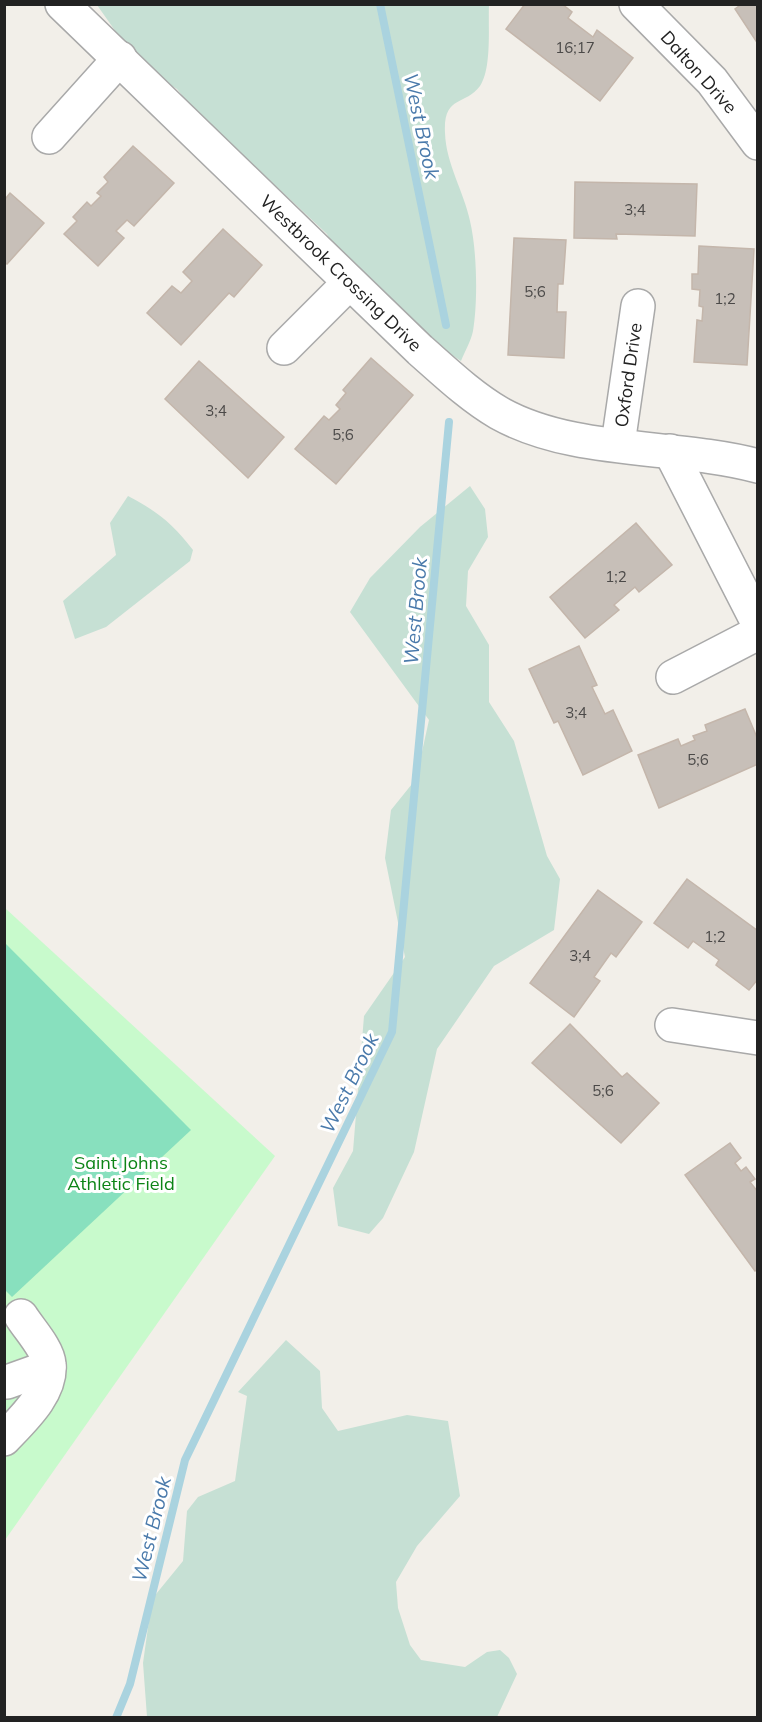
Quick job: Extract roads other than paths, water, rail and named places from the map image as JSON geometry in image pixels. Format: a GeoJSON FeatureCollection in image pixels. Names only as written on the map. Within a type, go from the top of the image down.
{"type":"FeatureCollection","features":[{"type":"Feature","properties":{"kind":"street","name":"Westbrook Crossing Drive"},"geometry":{"type":"LineString","coordinates":[[62,4],[349,283],[420,350],[479,400],[501,414],[542,430],[583,440],[731,459],[758,466]]}},
{"type":"Feature","properties":{"kind":"street","name":"Dalton Drive"},"geometry":{"type":"LineString","coordinates":[[636,4],[712,81],[758,143]]}},
{"type":"Feature","properties":{"kind":"street"},"geometry":{"type":"LineString","coordinates":[[49,137],[120,58]]}},
{"type":"Feature","properties":{"kind":"street"},"geometry":{"type":"LineString","coordinates":[[285,348],[349,283]]}},
{"type":"Feature","properties":{"kind":"street","name":"Oxford Drive"},"geometry":{"type":"LineString","coordinates":[[618,444],[638,306]]}},
{"type":"Feature","properties":{"kind":"street"},"geometry":{"type":"LineString","coordinates":[[670,450],[758,623]]}},
{"type":"Feature","properties":{"kind":"street"},"geometry":{"type":"LineString","coordinates":[[673,677],[758,633]]}},
{"type":"Feature","properties":{"kind":"street"},"geometry":{"type":"LineString","coordinates":[[672,1025],[758,1038]]}},
{"type":"Feature","properties":{"kind":"street"},"geometry":{"type":"LineString","coordinates":[[4,1439],[34,1406],[46,1382],[49,1367],[41,1347],[21,1316]]}},
{"type":"Feature","properties":{"kind":"street"},"geometry":{"type":"LineString","coordinates":[[7,1382],[49,1367]]}},
{"type":"Feature","properties":{"kind":"waterway","name":"West Brook"},"geometry":{"type":"LineString","coordinates":[[380,4],[446,325]]}},
{"type":"Feature","properties":{"kind":"waterway","name":"West Brook"},"geometry":{"type":"LineString","coordinates":[[116,1718],[130,1684],[185,1460],[392,1032],[449,422]]}},
{"type":"Feature","properties":{"kind":"park label","name":"Saint Johns Athletic Field"},"geometry":{"type":"Point","coordinates":[121,1172]}}]}
